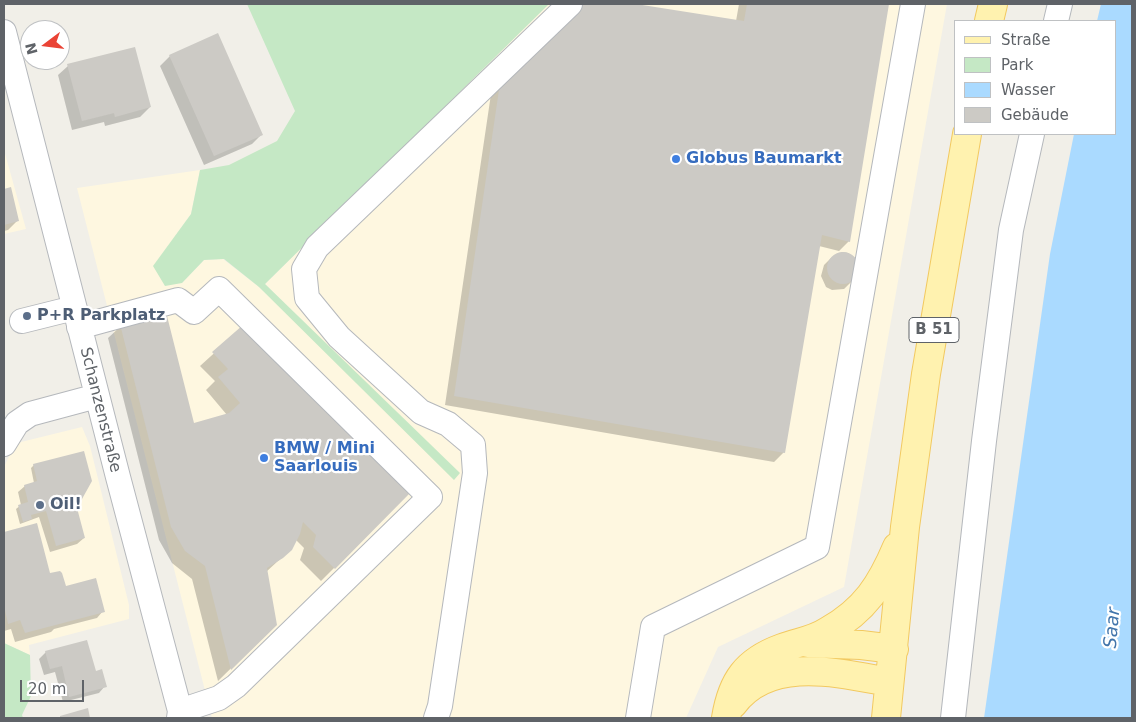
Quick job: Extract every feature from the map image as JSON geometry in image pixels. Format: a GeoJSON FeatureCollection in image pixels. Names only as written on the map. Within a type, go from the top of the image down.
{"type":"FeatureCollection","features":[{"type":"Feature","properties":{"kind":"main road"},"geometry":{"type":"LineString","coordinates":[[989,20],[992,4]]}},
{"type":"Feature","properties":{"kind":"main road","name":"B 51"},"geometry":{"type":"LineString","coordinates":[[886,718],[905,527],[926,374],[968,135]]}},
{"type":"Feature","properties":{"kind":"main road"},"geometry":{"type":"LineString","coordinates":[[726,717],[736,683],[747,667],[762,657],[783,648],[804,643],[828,632],[851,616],[872,595],[887,570],[905,527]]}},
{"type":"Feature","properties":{"kind":"main road"},"geometry":{"type":"LineString","coordinates":[[804,643],[862,644],[894,649]]}},
{"type":"Feature","properties":{"kind":"main road"},"geometry":{"type":"LineString","coordinates":[[726,717],[739,696],[749,688],[768,677],[786,672],[835,673],[889,682]]}},
{"type":"Feature","properties":{"kind":"street"},"geometry":{"type":"LineString","coordinates":[[436,718],[440,706],[475,473],[473,445],[448,424],[422,412],[340,337],[307,298],[304,269],[317,247],[570,4]]}},
{"type":"Feature","properties":{"kind":"street"},"geometry":{"type":"LineString","coordinates":[[638,718],[653,627],[817,547],[913,4]]}},
{"type":"Feature","properties":{"kind":"street"},"geometry":{"type":"LineString","coordinates":[[1056,20],[1060,4]]}},
{"type":"Feature","properties":{"kind":"street","name":"Schanzenstraße"},"geometry":{"type":"LineString","coordinates":[[5,45],[10,84],[77,317],[181,716]]}},
{"type":"Feature","properties":{"kind":"street"},"geometry":{"type":"LineString","coordinates":[[953,718],[985,432],[1011,230],[1032,135]]}},
{"type":"Feature","properties":{"kind":"street"},"geometry":{"type":"LineString","coordinates":[[22,321],[77,317],[178,300],[194,312],[218,289],[430,497],[236,686],[219,698],[181,716]]}},
{"type":"Feature","properties":{"kind":"street"},"geometry":{"type":"LineString","coordinates":[[4,444],[17,423],[30,414],[97,396]]}},
{"type":"Feature","properties":{"kind":"shaded area"},"geometry":{"type":"Polygon","coordinates":[[[549,4],[947,4],[844,587],[718,647],[686,718],[212,718],[77,188],[200,170],[191,214],[154,266],[182,283],[204,260],[223,259],[259,287],[459,473],[265,284],[549,4]]]}},
{"type":"Feature","properties":{"kind":"shaded area"},"geometry":{"type":"Polygon","coordinates":[[[4,150],[26,229],[4,234],[4,150]]]}},
{"type":"Feature","properties":{"kind":"shaded area"},"geometry":{"type":"Polygon","coordinates":[[[82,427],[90,446],[129,605],[129,619],[29,645],[30,655],[4,643],[4,467],[14,446],[21,442],[82,427]]]}},
{"type":"Feature","properties":{"kind":"green space"},"geometry":{"type":"Polygon","coordinates":[[[247,4],[549,4],[265,284],[460,473],[454,480],[259,287],[224,259],[204,260],[182,283],[165,286],[153,266],[191,214],[200,170],[229,165],[277,141],[295,111],[247,4]]]}},
{"type":"Feature","properties":{"kind":"green space"},"geometry":{"type":"Polygon","coordinates":[[[4,643],[30,655],[31,696],[22,715],[23,718],[4,718],[4,643]]]}},
{"type":"Feature","properties":{"kind":"water","name":"Saar"},"geometry":{"type":"Polygon","coordinates":[[[1101,4],[1132,4],[1132,718],[984,718],[1050,254],[1074,135],[1116,135],[1116,20],[1097,20],[1101,4]]]}},
{"type":"Feature","properties":{"kind":"building","name":"Globus Baumarkt"},"geometry":{"type":"Polygon","coordinates":[[[574,4],[636,4],[744,21],[747,4],[889,4],[850,242],[822,235],[785,453],[454,396],[500,83],[574,4]]]}},
{"type":"Feature","properties":{"kind":"building"},"geometry":{"type":"Polygon","coordinates":[[[218,33],[263,135],[214,156],[169,55],[218,33]]]}},
{"type":"Feature","properties":{"kind":"building"},"geometry":{"type":"Polygon","coordinates":[[[135,47],[151,107],[115,117],[114,113],[82,121],[69,70],[70,63],[135,47]]]}},
{"type":"Feature","properties":{"kind":"building"},"geometry":{"type":"Polygon","coordinates":[[[11,187],[19,221],[4,225],[4,189],[11,187]]]}},
{"type":"Feature","properties":{"kind":"building"},"geometry":{"type":"Polygon","coordinates":[[[843,252],[849,253],[854,257],[858,262],[858,274],[854,279],[849,283],[843,284],[837,283],[832,279],[828,274],[827,268],[828,262],[832,257],[837,253],[843,252]]]}},
{"type":"Feature","properties":{"kind":"building","name":"BMW / Mini Saarlouis"},"geometry":{"type":"Polygon","coordinates":[[[166,312],[194,423],[229,413],[240,403],[218,377],[228,369],[212,352],[243,325],[409,494],[335,569],[313,547],[316,535],[303,522],[300,534],[292,550],[267,568],[277,625],[231,670],[205,566],[185,551],[171,527],[120,324],[166,312]]]}},
{"type":"Feature","properties":{"kind":"building"},"geometry":{"type":"Polygon","coordinates":[[[84,451],[92,481],[77,508],[85,538],[56,546],[46,511],[31,515],[32,519],[23,522],[18,505],[28,502],[24,485],[37,481],[33,464],[84,451]]]}},
{"type":"Feature","properties":{"kind":"building"},"geometry":{"type":"Polygon","coordinates":[[[37,523],[50,573],[60,571],[66,586],[96,578],[105,612],[25,633],[20,620],[8,624],[4,606],[4,532],[37,523]]]}},
{"type":"Feature","properties":{"kind":"building"},"geometry":{"type":"Polygon","coordinates":[[[87,640],[96,671],[102,669],[107,687],[69,697],[62,666],[50,669],[45,651],[87,640]]]}},
{"type":"Feature","properties":{"kind":"building"},"geometry":{"type":"Polygon","coordinates":[[[88,708],[90,718],[60,718],[60,716],[88,708]]]}},
{"type":"Feature","properties":{"kind":"place","name":"Globus Baumarkt"},"geometry":{"type":"Point","coordinates":[676,159]}},
{"type":"Feature","properties":{"kind":"place","name":"P+R Parkplatz"},"geometry":{"type":"Point","coordinates":[27,316]}},
{"type":"Feature","properties":{"kind":"place","name":"BMW / Mini Saarlouis"},"geometry":{"type":"Point","coordinates":[264,458]}},
{"type":"Feature","properties":{"kind":"place","name":"Oil!"},"geometry":{"type":"Point","coordinates":[40,505]}}]}
